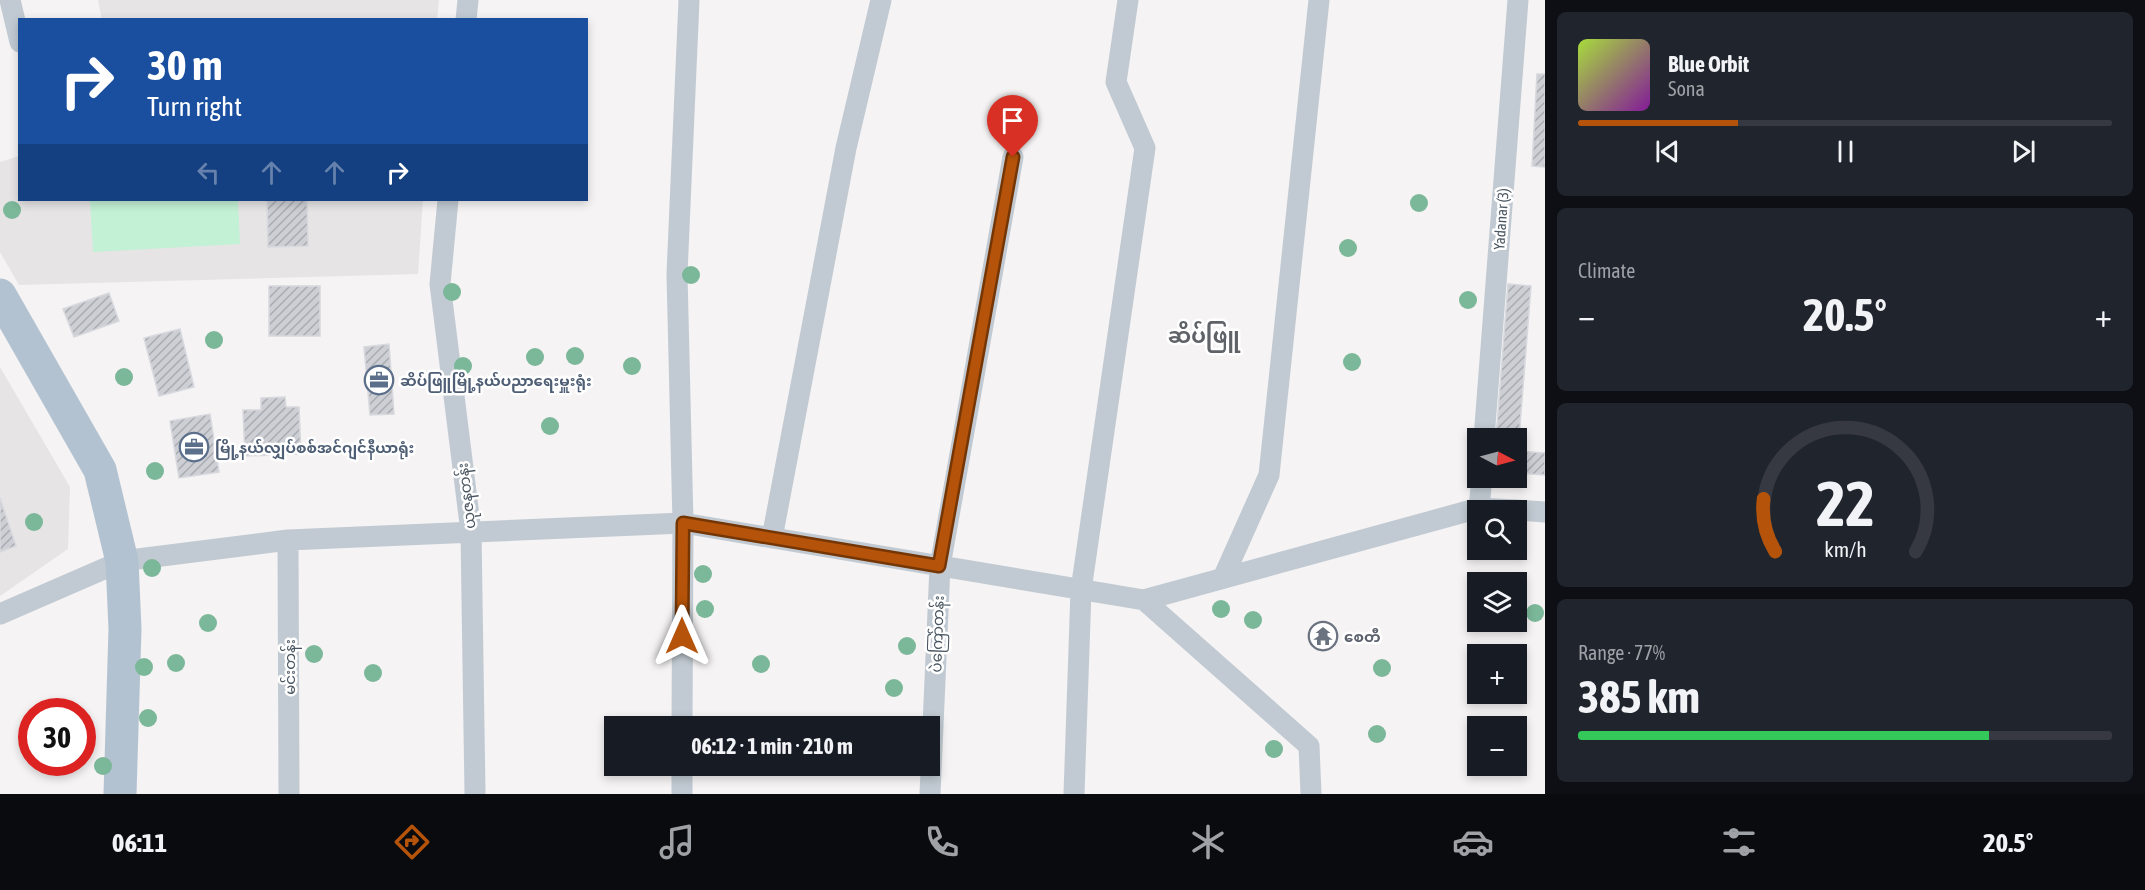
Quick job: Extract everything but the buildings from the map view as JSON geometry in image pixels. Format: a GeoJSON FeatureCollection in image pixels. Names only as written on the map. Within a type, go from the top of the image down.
{"type":"FeatureCollection","features":[{"type":"Feature","properties":{"kind":"main road"},"geometry":{"type":"LineString","coordinates":[[0,295],[100,470],[122,561],[125,629],[120,794]]}},
{"type":"Feature","properties":{"kind":"street"},"geometry":{"type":"LineString","coordinates":[[10,0],[18,34]]}},
{"type":"Feature","properties":{"kind":"street"},"geometry":{"type":"LineString","coordinates":[[466,18],[468,0]]}},
{"type":"Feature","properties":{"kind":"street"},"geometry":{"type":"LineString","coordinates":[[682,716],[683,523],[677,274],[689,0]]}},
{"type":"Feature","properties":{"kind":"street"},"geometry":{"type":"LineString","coordinates":[[772,538],[846,148],[881,0]]}},
{"type":"Feature","properties":{"kind":"street"},"geometry":{"type":"LineString","coordinates":[[1074,794],[1081,590],[1145,148],[1116,82],[1128,0]]}},
{"type":"Feature","properties":{"kind":"street"},"geometry":{"type":"LineString","coordinates":[[1223,578],[1269,475],[1319,0]]}},
{"type":"Feature","properties":{"kind":"street","name":"Yadanar (3)"},"geometry":{"type":"LineString","coordinates":[[1486,428],[1518,0]]}},
{"type":"Feature","properties":{"kind":"street","name":"ပဲကြော်တန်း"},"geometry":{"type":"LineString","coordinates":[[930,794],[939,566],[1013,157]]}},
{"type":"Feature","properties":{"kind":"street","name":"ယုဇနတန်း"},"geometry":{"type":"LineString","coordinates":[[448,201],[440,284],[471,532],[475,794]]}},
{"type":"Feature","properties":{"kind":"street"},"geometry":{"type":"LineString","coordinates":[[0,614],[122,561],[288,540],[683,523],[1144,600],[1467,511]]}},
{"type":"Feature","properties":{"kind":"street"},"geometry":{"type":"LineString","coordinates":[[1527,511],[1545,512]]}},
{"type":"Feature","properties":{"kind":"street","name":"မင်းတန်း"},"geometry":{"type":"LineString","coordinates":[[288,540],[289,794]]}},
{"type":"Feature","properties":{"kind":"street"},"geometry":{"type":"LineString","coordinates":[[1144,600],[1309,746],[1311,794]]}},
{"type":"Feature","properties":{"kind":"street"},"geometry":{"type":"LineString","coordinates":[[682,776],[682,794]]}},
{"type":"Feature","properties":{"kind":"shaded area"},"geometry":{"type":"Polygon","coordinates":[[[98,0],[439,0],[437,18],[102,18],[98,0]]]}},
{"type":"Feature","properties":{"kind":"shaded area"},"geometry":{"type":"Polygon","coordinates":[[[18,156],[18,201],[423,201],[418,274],[19,285],[0,252],[0,162],[18,156]]]}},
{"type":"Feature","properties":{"kind":"shaded area"},"geometry":{"type":"Polygon","coordinates":[[[0,367],[70,487],[68,549],[0,596],[0,367]]]}},
{"type":"Feature","properties":{"kind":"green space"},"geometry":{"type":"Polygon","coordinates":[[[90,201],[238,201],[240,244],[93,252],[90,201]]]}},
{"type":"Feature","properties":{"kind":"place","name":"ဆိပ်ဖြူမြို့နယ်ပညာရေးမှူးရုံး"},"geometry":{"type":"Point","coordinates":[379,380]}},
{"type":"Feature","properties":{"kind":"place","name":"မြို့နယ်လျှပ်စစ်အင်ဂျင်နီယာရုံး"},"geometry":{"type":"Point","coordinates":[194,447]}},
{"type":"Feature","properties":{"kind":"place","name":"စေတီ"},"geometry":{"type":"Point","coordinates":[1323,636]}},
{"type":"Feature","properties":{"kind":"district","name":"ဆိပ်ဖြူ"},"geometry":{"type":"Point","coordinates":[1204,335]}},
{"type":"Feature","properties":{"kind":"route"},"geometry":{"type":"LineString","coordinates":[[682,636],[683,523],[939,566],[1013,157]]}}]}
